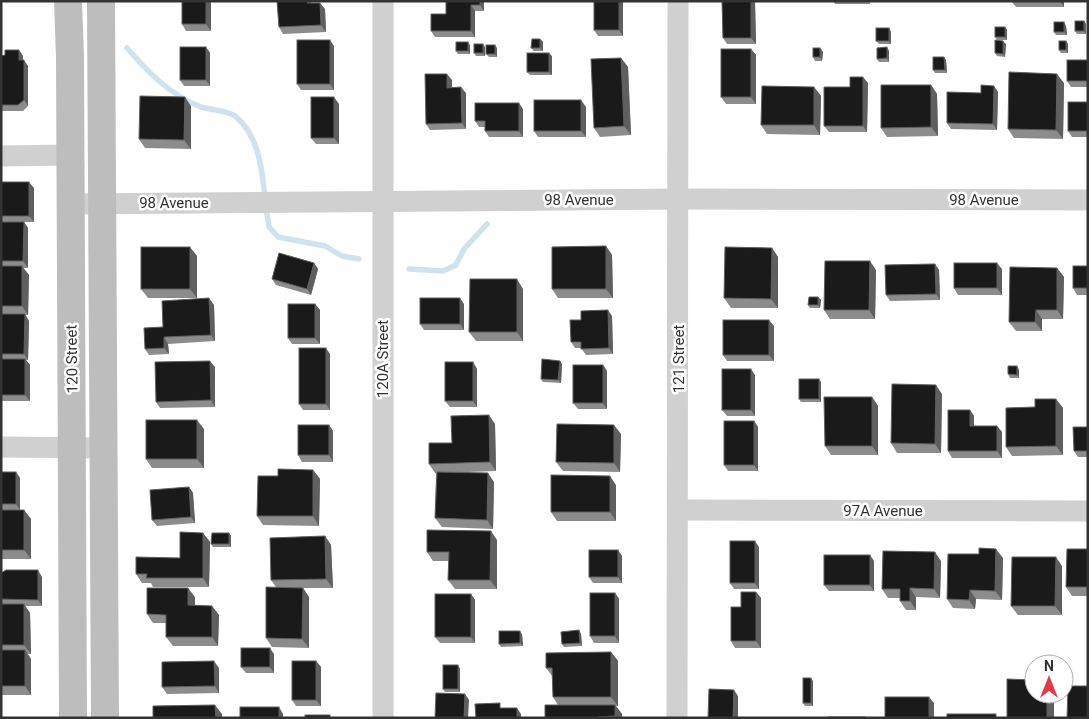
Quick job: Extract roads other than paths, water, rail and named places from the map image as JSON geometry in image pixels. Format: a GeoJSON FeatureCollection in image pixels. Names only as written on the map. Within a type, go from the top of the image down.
{"type":"FeatureCollection","features":[{"type":"Feature","properties":{"kind":"main road","name":"120 Street"},"geometry":{"type":"LineString","coordinates":[[68,1],[73,447],[73,718]]}},
{"type":"Feature","properties":{"kind":"main road","name":"120 Street"},"geometry":{"type":"LineString","coordinates":[[101,1],[105,718]]}},
{"type":"Feature","properties":{"kind":"street","name":"120A Street"},"geometry":{"type":"LineString","coordinates":[[383,1],[383,718]]}},
{"type":"Feature","properties":{"kind":"street","name":"121 Street"},"geometry":{"type":"LineString","coordinates":[[678,1],[678,718]]}},
{"type":"Feature","properties":{"kind":"street"},"geometry":{"type":"LineString","coordinates":[[1,156],[70,155]]}},
{"type":"Feature","properties":{"kind":"street","name":"98 Avenue"},"geometry":{"type":"LineString","coordinates":[[70,204],[383,201],[1088,200]]}},
{"type":"Feature","properties":{"kind":"street"},"geometry":{"type":"LineString","coordinates":[[1,447],[102,448]]}},
{"type":"Feature","properties":{"kind":"street","name":"97A Avenue"},"geometry":{"type":"LineString","coordinates":[[678,510],[1088,511]]}},
{"type":"Feature","properties":{"kind":"waterway"},"geometry":{"type":"LineString","coordinates":[[127,48],[151,74],[179,96],[201,107],[232,114],[243,124],[258,154],[265,197]]}},
{"type":"Feature","properties":{"kind":"waterway"},"geometry":{"type":"LineString","coordinates":[[266,207],[269,227],[278,237],[325,246],[342,256],[359,259]]}},
{"type":"Feature","properties":{"kind":"waterway"},"geometry":{"type":"LineString","coordinates":[[409,269],[443,271],[456,265],[464,249],[487,224]]}}]}
